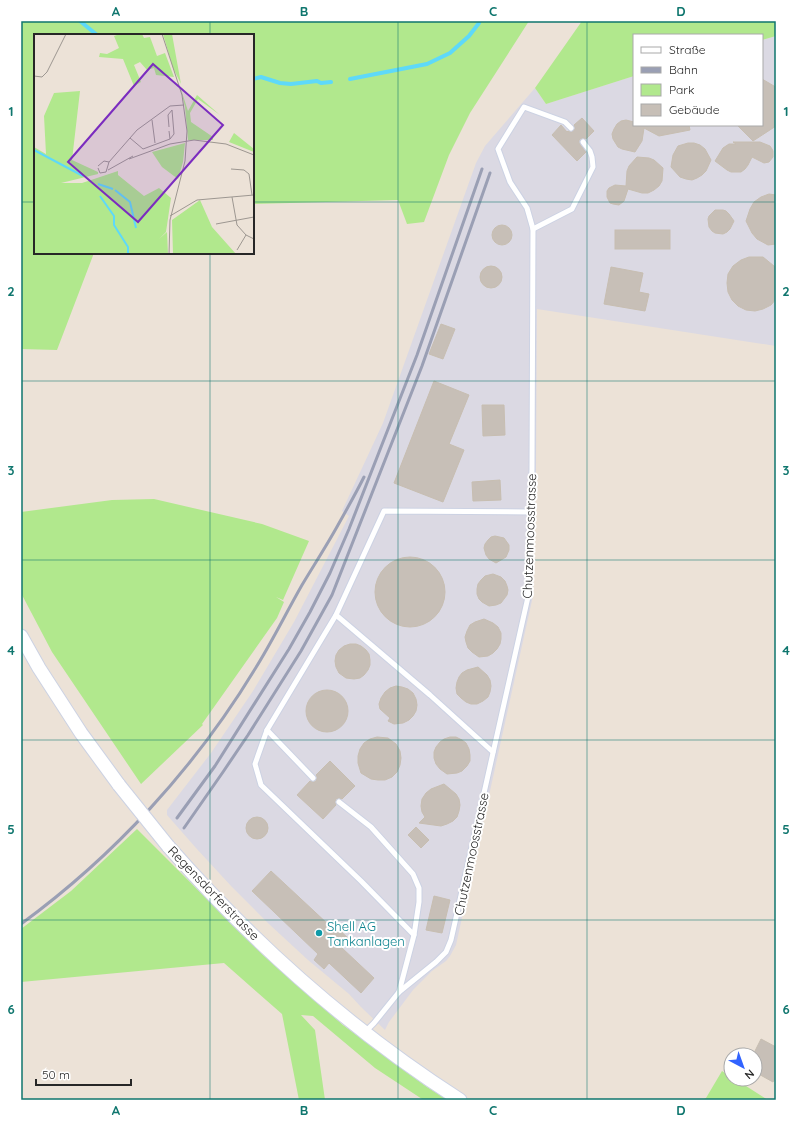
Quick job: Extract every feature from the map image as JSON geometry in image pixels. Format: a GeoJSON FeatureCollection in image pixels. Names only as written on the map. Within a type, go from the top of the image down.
{"type":"FeatureCollection","features":[{"type":"Feature","properties":{"kind":"street","name":"Regensdorferstrasse"},"geometry":{"type":"LineString","coordinates":[[21,636],[39,668],[81,734],[118,785],[168,846],[195,876],[232,915],[288,968],[364,1033],[433,1083],[460,1100]]}},
{"type":"Feature","properties":{"kind":"lane","name":"Chutzenmoosstrasse"},"geometry":{"type":"LineString","coordinates":[[364,1033],[399,992],[446,952],[452,940],[528,597],[532,469],[533,229],[527,208],[510,182],[498,149],[524,107],[565,122],[571,128]]}},
{"type":"Feature","properties":{"kind":"lane"},"geometry":{"type":"LineString","coordinates":[[533,229],[572,209],[593,167],[590,151],[583,142]]}},
{"type":"Feature","properties":{"kind":"lane"},"geometry":{"type":"LineString","coordinates":[[414,935],[361,881],[261,785],[255,764],[267,730],[336,615],[384,511],[531,512]]}},
{"type":"Feature","properties":{"kind":"lane"},"geometry":{"type":"LineString","coordinates":[[336,615],[430,695],[493,752]]}},
{"type":"Feature","properties":{"kind":"lane"},"geometry":{"type":"LineString","coordinates":[[267,730],[314,778]]}},
{"type":"Feature","properties":{"kind":"lane"},"geometry":{"type":"LineString","coordinates":[[339,802],[371,827],[414,874],[419,888],[419,902],[414,935],[399,992]]}},
{"type":"Feature","properties":{"kind":"shaded area"},"geometry":{"type":"Polygon","coordinates":[[[776,36],[776,346],[537,309],[536,468],[533,596],[456,945],[446,961],[432,971],[413,990],[389,1022],[385,1030],[349,994],[308,960],[269,924],[232,887],[167,815],[167,810],[211,753],[253,691],[294,622],[349,516],[342,511],[383,423],[476,163],[485,146],[535,88],[546,104],[633,76],[633,126],[763,126],[763,40],[776,36]]]}},
{"type":"Feature","properties":{"kind":"green space"},"geometry":{"type":"Polygon","coordinates":[[[21,21],[529,21],[470,113],[449,155],[424,222],[407,224],[398,200],[254,204],[254,34],[34,34],[34,254],[94,254],[57,350],[21,349],[21,21]]]}},
{"type":"Feature","properties":{"kind":"green space"},"geometry":{"type":"Polygon","coordinates":[[[582,21],[776,21],[776,36],[763,40],[763,34],[633,34],[633,76],[546,104],[535,88],[582,21]]]}},
{"type":"Feature","properties":{"kind":"green space"},"geometry":{"type":"Polygon","coordinates":[[[154,499],[262,524],[309,541],[283,600],[276,597],[284,602],[277,618],[202,724],[203,725],[140,785],[141,784],[52,652],[21,593],[21,512],[112,500],[154,499]]]}},
{"type":"Feature","properties":{"kind":"green space"},"geometry":{"type":"Polygon","coordinates":[[[137,829],[263,955],[343,1025],[427,1087],[448,1100],[422,1099],[375,1068],[313,1016],[301,1015],[315,1030],[325,1100],[299,1100],[282,1014],[224,963],[21,982],[21,929],[71,891],[137,829]]]}},
{"type":"Feature","properties":{"kind":"green space"},"geometry":{"type":"Polygon","coordinates":[[[722,1071],[723,1087],[748,1087],[768,1100],[702,1100],[706,1098],[722,1071]]]}},
{"type":"Feature","properties":{"kind":"building"},"geometry":{"type":"Polygon","coordinates":[[[763,80],[776,88],[776,126],[753,141],[738,126],[763,126],[763,80]]]}},
{"type":"Feature","properties":{"kind":"building"},"geometry":{"type":"Polygon","coordinates":[[[582,118],[594,131],[586,139],[582,138],[579,140],[586,152],[577,161],[552,135],[561,125],[567,132],[572,132],[575,129],[574,125],[582,118]]]}},
{"type":"Feature","properties":{"kind":"building"},"geometry":{"type":"Polygon","coordinates":[[[626,120],[633,122],[633,126],[689,126],[690,130],[659,136],[644,128],[642,141],[635,152],[618,147],[613,139],[612,134],[614,129],[621,121],[626,120]]]}},
{"type":"Feature","properties":{"kind":"building"},"geometry":{"type":"Polygon","coordinates":[[[733,142],[760,142],[770,146],[773,151],[773,157],[769,162],[764,163],[752,157],[748,165],[741,172],[731,172],[715,161],[723,148],[729,144],[736,144],[733,142]]]}},
{"type":"Feature","properties":{"kind":"building"},"geometry":{"type":"Polygon","coordinates":[[[688,143],[700,145],[705,149],[711,160],[706,171],[702,175],[692,180],[680,177],[671,167],[673,155],[678,146],[688,143]]]}},
{"type":"Feature","properties":{"kind":"building"},"geometry":{"type":"Polygon","coordinates":[[[637,157],[654,160],[663,168],[662,181],[659,186],[648,193],[628,189],[624,201],[619,205],[610,203],[607,197],[607,191],[615,185],[626,186],[627,171],[629,166],[637,157]]]}},
{"type":"Feature","properties":{"kind":"building"},"geometry":{"type":"Polygon","coordinates":[[[769,194],[776,195],[776,244],[768,245],[757,239],[746,221],[754,202],[769,194]]]}},
{"type":"Feature","properties":{"kind":"building"},"geometry":{"type":"Polygon","coordinates":[[[715,210],[726,211],[734,221],[730,229],[723,234],[715,233],[709,227],[709,216],[715,210]]]}},
{"type":"Feature","properties":{"kind":"building"},"geometry":{"type":"Polygon","coordinates":[[[502,225],[509,228],[512,235],[509,242],[502,245],[495,242],[492,235],[495,228],[502,225]]]}},
{"type":"Feature","properties":{"kind":"building"},"geometry":{"type":"Polygon","coordinates":[[[615,230],[670,230],[670,249],[615,249],[615,230]]]}},
{"type":"Feature","properties":{"kind":"building"},"geometry":{"type":"Polygon","coordinates":[[[749,257],[763,257],[776,269],[776,299],[771,305],[755,311],[746,310],[738,306],[732,300],[728,292],[727,283],[728,274],[733,266],[741,260],[749,257]]]}},
{"type":"Feature","properties":{"kind":"building"},"geometry":{"type":"Polygon","coordinates":[[[491,266],[499,269],[502,277],[499,285],[491,288],[483,285],[480,277],[483,269],[491,266]]]}},
{"type":"Feature","properties":{"kind":"building"},"geometry":{"type":"Polygon","coordinates":[[[611,267],[643,273],[639,292],[649,294],[645,311],[604,304],[611,267]]]}},
{"type":"Feature","properties":{"kind":"building"},"geometry":{"type":"Polygon","coordinates":[[[441,324],[455,329],[443,359],[429,354],[441,324]]]}},
{"type":"Feature","properties":{"kind":"building"},"geometry":{"type":"Polygon","coordinates":[[[434,381],[469,395],[449,444],[464,450],[443,502],[394,483],[434,381]]]}},
{"type":"Feature","properties":{"kind":"building"},"geometry":{"type":"Polygon","coordinates":[[[482,405],[504,405],[505,435],[483,436],[482,405]]]}},
{"type":"Feature","properties":{"kind":"building"},"geometry":{"type":"Polygon","coordinates":[[[500,480],[501,500],[473,501],[472,482],[500,480]]]}},
{"type":"Feature","properties":{"kind":"building"},"geometry":{"type":"Polygon","coordinates":[[[495,536],[504,538],[509,545],[509,550],[506,557],[496,563],[489,559],[484,548],[488,540],[495,536]]]}},
{"type":"Feature","properties":{"kind":"building"},"geometry":{"type":"Polygon","coordinates":[[[403,557],[417,557],[430,563],[439,572],[445,585],[443,605],[435,617],[417,627],[403,627],[390,621],[381,612],[375,599],[375,585],[381,572],[390,563],[403,557]]]}},
{"type":"Feature","properties":{"kind":"building"},"geometry":{"type":"Polygon","coordinates":[[[493,574],[501,577],[505,581],[508,590],[507,595],[501,603],[489,606],[479,599],[477,589],[478,584],[485,576],[493,574]]]}},
{"type":"Feature","properties":{"kind":"building"},"geometry":{"type":"Polygon","coordinates":[[[484,619],[498,627],[501,633],[501,639],[500,644],[493,653],[488,656],[479,657],[468,648],[465,637],[470,625],[484,619]]]}},
{"type":"Feature","properties":{"kind":"building"},"geometry":{"type":"Polygon","coordinates":[[[350,644],[361,646],[369,654],[370,665],[368,670],[360,678],[346,678],[339,673],[336,667],[336,655],[339,650],[350,644]]]}},
{"type":"Feature","properties":{"kind":"building"},"geometry":{"type":"Polygon","coordinates":[[[478,667],[490,680],[490,692],[488,697],[483,701],[477,704],[471,704],[466,702],[457,694],[457,682],[462,673],[478,667]]]}},
{"type":"Feature","properties":{"kind":"building"},"geometry":{"type":"Polygon","coordinates":[[[396,686],[408,689],[413,693],[417,705],[416,711],[409,720],[403,723],[394,724],[388,721],[390,718],[380,709],[379,704],[385,692],[396,686]]]}},
{"type":"Feature","properties":{"kind":"building"},"geometry":{"type":"Polygon","coordinates":[[[323,690],[331,690],[342,696],[348,707],[348,715],[342,726],[331,732],[323,732],[312,726],[306,715],[306,707],[312,696],[323,690]]]}},
{"type":"Feature","properties":{"kind":"building"},"geometry":{"type":"Polygon","coordinates":[[[377,737],[388,738],[396,744],[400,751],[400,765],[397,772],[392,777],[385,780],[371,779],[361,773],[358,763],[360,749],[364,743],[377,737]]]}},
{"type":"Feature","properties":{"kind":"building"},"geometry":{"type":"Polygon","coordinates":[[[450,737],[456,737],[466,743],[469,749],[470,761],[462,771],[447,774],[436,764],[434,752],[440,742],[450,737]]]}},
{"type":"Feature","properties":{"kind":"building"},"geometry":{"type":"Polygon","coordinates":[[[330,761],[355,786],[342,799],[336,799],[336,805],[323,819],[297,795],[310,781],[316,781],[316,775],[330,761]]]}},
{"type":"Feature","properties":{"kind":"building"},"geometry":{"type":"Polygon","coordinates":[[[444,784],[456,794],[459,799],[460,805],[457,817],[453,821],[441,826],[419,823],[425,817],[421,806],[422,799],[431,789],[444,784]]]}},
{"type":"Feature","properties":{"kind":"building"},"geometry":{"type":"Polygon","coordinates":[[[257,817],[265,820],[268,828],[265,836],[257,839],[249,836],[246,828],[249,820],[257,817]]]}},
{"type":"Feature","properties":{"kind":"building"},"geometry":{"type":"Polygon","coordinates":[[[416,827],[429,840],[421,848],[408,835],[416,827]]]}},
{"type":"Feature","properties":{"kind":"building","name":"Shell AG Tankanlagen"},"geometry":{"type":"Polygon","coordinates":[[[271,871],[330,926],[332,923],[350,940],[342,948],[374,978],[361,993],[329,963],[324,969],[314,960],[318,954],[252,891],[271,871]]]}},
{"type":"Feature","properties":{"kind":"building"},"geometry":{"type":"Polygon","coordinates":[[[434,896],[450,900],[442,933],[426,930],[434,896]]]}},
{"type":"Feature","properties":{"kind":"building"},"geometry":{"type":"Polygon","coordinates":[[[761,1039],[776,1047],[776,1077],[773,1082],[763,1076],[763,1047],[757,1047],[761,1039]]]}},
{"type":"Feature","properties":{"kind":"waterway"},"geometry":{"type":"LineString","coordinates":[[80,21],[96,34]]}},
{"type":"Feature","properties":{"kind":"waterway"},"geometry":{"type":"LineString","coordinates":[[350,79],[427,64],[450,53],[469,36],[479,23]]}},
{"type":"Feature","properties":{"kind":"waterway"},"geometry":{"type":"LineString","coordinates":[[254,79],[261,77],[280,83],[291,84],[317,81],[321,83],[331,82]]}},
{"type":"Feature","properties":{"kind":"railway"},"geometry":{"type":"LineString","coordinates":[[177,818],[215,766],[289,649],[330,573],[349,529],[417,355],[482,169]]}},
{"type":"Feature","properties":{"kind":"railway"},"geometry":{"type":"LineString","coordinates":[[184,828],[248,735],[301,651],[332,595],[422,366],[490,173]]}},
{"type":"Feature","properties":{"kind":"railway"},"geometry":{"type":"LineString","coordinates":[[21,924],[55,898],[120,840],[179,775],[206,741],[232,706],[261,659],[364,477]]}},
{"type":"Feature","properties":{"kind":"place","name":"Shell AG Tankanlagen"},"geometry":{"type":"Point","coordinates":[319,933]}}]}
